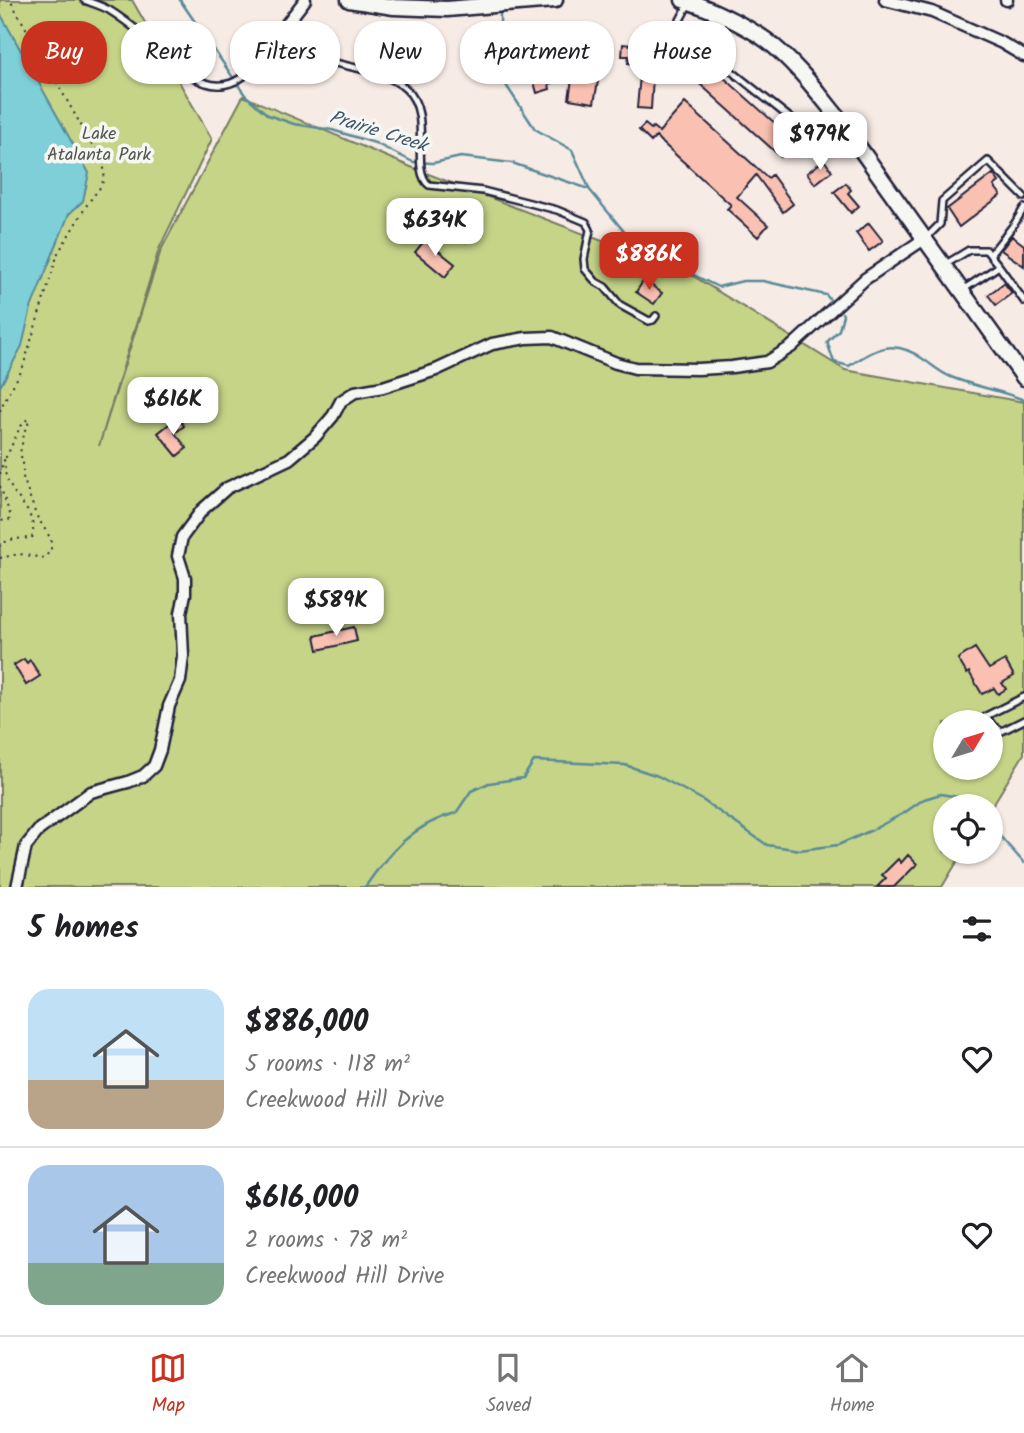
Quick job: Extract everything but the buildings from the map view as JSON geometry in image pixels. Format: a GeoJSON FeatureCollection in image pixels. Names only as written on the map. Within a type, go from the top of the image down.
{"type":"FeatureCollection","features":[{"type":"Feature","properties":{"kind":"main road"},"geometry":{"type":"LineString","coordinates":[[349,0],[394,7],[447,9],[555,0]]}},
{"type":"Feature","properties":{"kind":"main road"},"geometry":{"type":"LineString","coordinates":[[686,1],[735,22],[766,40],[803,75],[836,115],[1024,378]]}},
{"type":"Feature","properties":{"kind":"street"},"geometry":{"type":"LineString","coordinates":[[288,21],[305,0]]}},
{"type":"Feature","properties":{"kind":"street"},"geometry":{"type":"LineString","coordinates":[[885,0],[932,12],[1002,43],[1024,56]]}},
{"type":"Feature","properties":{"kind":"street"},"geometry":{"type":"LineString","coordinates":[[17,887],[26,846],[39,830],[91,792],[143,776],[154,766],[169,706],[180,681],[183,656],[181,612],[185,594],[185,578],[178,556],[182,537],[202,510],[227,488],[289,459],[315,437],[333,416],[341,401],[355,393],[436,370],[492,344],[526,338],[552,337],[635,368],[698,369],[767,362],[791,347],[865,279],[924,239]]}},
{"type":"Feature","properties":{"kind":"lane"},"geometry":{"type":"LineString","coordinates":[[84,0],[107,9],[142,34],[182,69],[204,83],[222,86],[230,84]]}},
{"type":"Feature","properties":{"kind":"lane"},"geometry":{"type":"LineString","coordinates":[[686,1],[680,20],[690,38],[804,129],[836,115]]}},
{"type":"Feature","properties":{"kind":"lane"},"geometry":{"type":"LineString","coordinates":[[340,64],[383,76],[407,89],[415,100],[421,125],[421,170],[425,183],[429,186],[492,193],[557,210],[586,222],[590,230],[584,259],[585,270],[605,287],[620,305],[649,321],[656,316]]}},
{"type":"Feature","properties":{"kind":"lane"},"geometry":{"type":"LineString","coordinates":[[924,239],[940,224],[942,201],[988,161],[1024,197]]}},
{"type":"Feature","properties":{"kind":"lane"},"geometry":{"type":"LineString","coordinates":[[990,255],[1024,208]]}},
{"type":"Feature","properties":{"kind":"lane"},"geometry":{"type":"LineString","coordinates":[[1016,222],[1024,228]]}},
{"type":"Feature","properties":{"kind":"lane"},"geometry":{"type":"LineString","coordinates":[[943,266],[969,250],[986,250],[1024,301]]}},
{"type":"Feature","properties":{"kind":"lane"},"geometry":{"type":"LineString","coordinates":[[962,291],[999,266]]}},
{"type":"Feature","properties":{"kind":"lane"},"geometry":{"type":"LineString","coordinates":[[1024,696],[986,716],[993,726],[1002,731],[1024,720]]}},
{"type":"Feature","properties":{"kind":"path"},"geometry":{"type":"LineString","coordinates":[[0,411],[22,370],[58,253],[102,185],[105,173],[103,164],[10,0]]}},
{"type":"Feature","properties":{"kind":"path"},"geometry":{"type":"LineString","coordinates":[[0,474],[17,432],[28,419],[20,453],[23,477],[36,515],[51,539],[51,550],[44,558],[19,554],[0,558]]}},
{"type":"Feature","properties":{"kind":"path"},"geometry":{"type":"LineString","coordinates":[[0,546],[11,539],[30,539],[33,533],[33,523],[25,506],[6,477],[4,460]]}},
{"type":"Feature","properties":{"kind":"path"},"geometry":{"type":"LineString","coordinates":[[0,486],[11,517],[9,520],[0,521]]}},
{"type":"Feature","properties":{"kind":"green space","name":"Lake Atalanta Park"},"geometry":{"type":"Polygon","coordinates":[[[0,0],[132,0],[144,21],[121,21],[121,84],[180,84],[212,139],[159,249],[99,446],[161,250],[243,96],[418,170],[693,276],[845,370],[1024,402],[1024,754],[1000,794],[933,794],[933,864],[956,864],[942,887],[0,887],[0,0]]]}},
{"type":"Feature","properties":{"kind":"water"},"geometry":{"type":"Polygon","coordinates":[[[0,13],[21,51],[21,84],[39,84],[89,173],[83,201],[69,214],[31,308],[22,346],[0,387],[0,13]]]}},
{"type":"Feature","properties":{"kind":"waterway","name":"Prairie Creek"},"geometry":{"type":"LineString","coordinates":[[180,0],[245,95],[268,115],[294,124],[332,130],[375,143],[413,162],[433,163],[461,157],[512,163],[589,189],[627,235],[666,254],[694,275],[718,287],[743,281],[763,281],[826,295],[832,302]]}},
{"type":"Feature","properties":{"kind":"waterway"},"geometry":{"type":"LineString","coordinates":[[500,14],[500,76],[535,129],[572,150],[589,188]]}},
{"type":"Feature","properties":{"kind":"waterway","name":"Prairie Creek"},"geometry":{"type":"LineString","coordinates":[[842,313],[839,330],[827,342],[834,362],[849,366],[877,350],[894,347],[913,353],[951,377],[1024,400]]}},
{"type":"Feature","properties":{"kind":"waterway"},"geometry":{"type":"LineString","coordinates":[[365,887],[383,862],[415,832],[427,824],[456,813],[471,791],[489,783],[523,778],[534,761],[625,765],[658,776],[701,799],[767,845],[800,850],[838,845],[872,830],[933,796]]}},
{"type":"Feature","properties":{"kind":"waterway"},"geometry":{"type":"LineString","coordinates":[[1003,840],[1024,863]]}}]}
